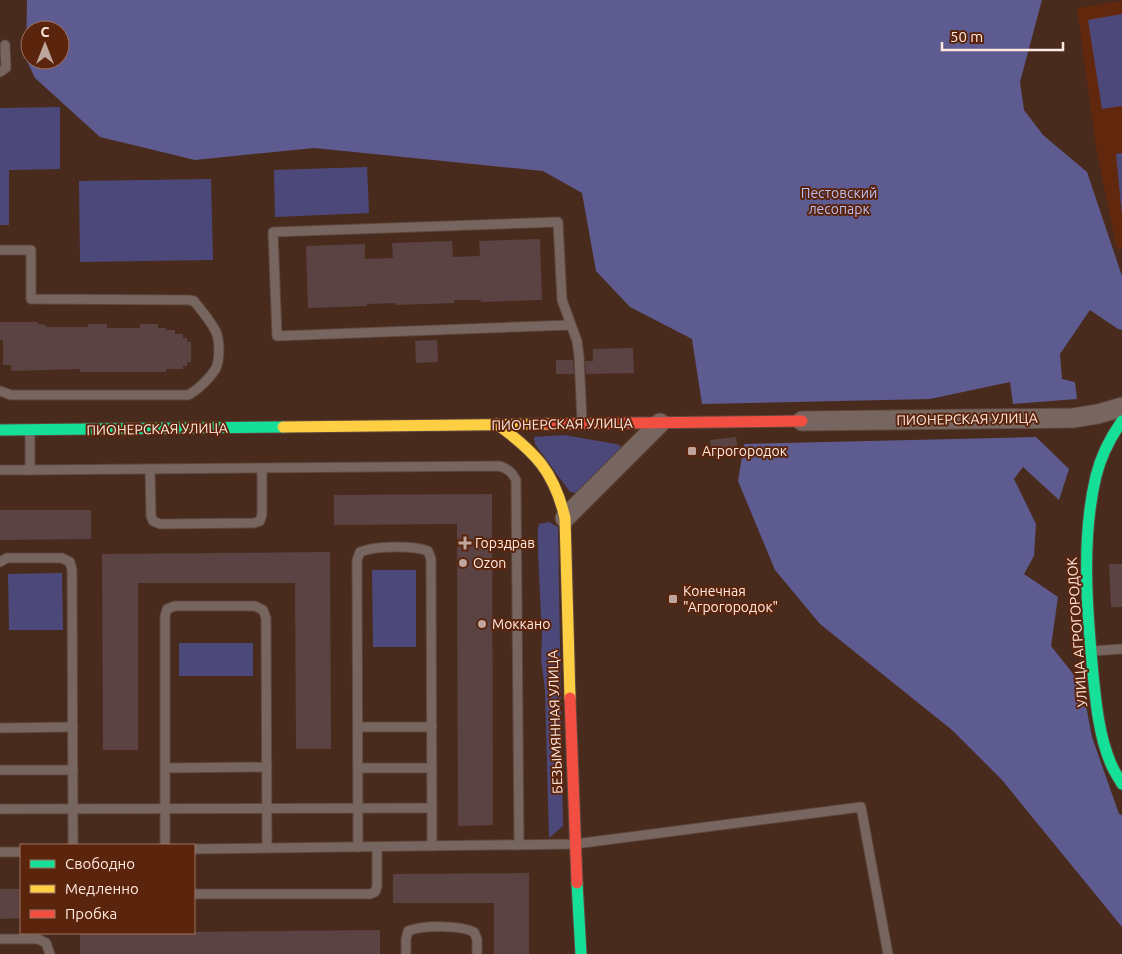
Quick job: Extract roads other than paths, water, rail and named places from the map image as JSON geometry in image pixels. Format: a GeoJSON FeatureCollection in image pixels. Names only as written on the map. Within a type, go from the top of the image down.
{"type":"FeatureCollection","features":[{"type":"Feature","properties":{"kind":"street","name":"ПИОНЕРСКАЯ УЛИЦА"},"geometry":{"type":"LineString","coordinates":[[0,430],[1073,418],[1098,414],[1122,407]]}},
{"type":"Feature","properties":{"kind":"street","name":"УЛИЦА АГРОГОРОДОК"},"geometry":{"type":"LineString","coordinates":[[1121,784],[1112,768],[1096,704],[1086,573],[1090,508],[1095,481],[1105,448],[1122,421]]}},
{"type":"Feature","properties":{"kind":"street"},"geometry":{"type":"LineString","coordinates":[[565,518],[660,422]]}},
{"type":"Feature","properties":{"kind":"street","name":"БЕЗЫМЯННАЯ УЛИЦА"},"geometry":{"type":"LineString","coordinates":[[497,424],[531,451],[544,466],[562,500],[565,518],[568,661],[581,954]]}},
{"type":"Feature","properties":{"kind":"lane"},"geometry":{"type":"LineString","coordinates":[[0,72],[6,68],[5,45]]}},
{"type":"Feature","properties":{"kind":"lane"},"geometry":{"type":"LineString","coordinates":[[571,325],[277,336],[273,232],[558,222],[562,300],[577,341],[582,424]]}},
{"type":"Feature","properties":{"kind":"lane"},"geometry":{"type":"LineString","coordinates":[[0,250],[31,250],[31,299],[194,301],[216,330],[218,363],[215,369],[194,392],[188,395],[11,395],[0,391]]}},
{"type":"Feature","properties":{"kind":"lane"},"geometry":{"type":"LineString","coordinates":[[30,430],[30,470]]}},
{"type":"Feature","properties":{"kind":"lane"},"geometry":{"type":"LineString","coordinates":[[0,470],[500,466],[507,468],[513,473],[516,480],[519,845]]}},
{"type":"Feature","properties":{"kind":"lane"},"geometry":{"type":"LineString","coordinates":[[150,469],[151,516],[153,521],[160,524],[254,523],[260,521],[262,514],[262,468]]}},
{"type":"Feature","properties":{"kind":"lane"},"geometry":{"type":"LineString","coordinates":[[358,847],[358,560],[360,552],[369,548],[420,548],[428,551],[431,559],[432,846]]}},
{"type":"Feature","properties":{"kind":"lane"},"geometry":{"type":"LineString","coordinates":[[0,562],[7,558],[62,558],[70,562],[72,570],[73,844]]}},
{"type":"Feature","properties":{"kind":"lane"},"geometry":{"type":"LineString","coordinates":[[165,844],[166,609],[175,606],[254,606],[263,610],[266,618],[267,848]]}},
{"type":"Feature","properties":{"kind":"lane"},"geometry":{"type":"LineString","coordinates":[[1092,651],[1122,649]]}},
{"type":"Feature","properties":{"kind":"lane"},"geometry":{"type":"LineString","coordinates":[[0,728],[73,727]]}},
{"type":"Feature","properties":{"kind":"lane"},"geometry":{"type":"LineString","coordinates":[[358,727],[432,727]]}},
{"type":"Feature","properties":{"kind":"lane"},"geometry":{"type":"LineString","coordinates":[[165,768],[267,768]]}},
{"type":"Feature","properties":{"kind":"lane"},"geometry":{"type":"LineString","coordinates":[[358,768],[432,768]]}},
{"type":"Feature","properties":{"kind":"lane"},"geometry":{"type":"LineString","coordinates":[[0,770],[73,770]]}},
{"type":"Feature","properties":{"kind":"lane"},"geometry":{"type":"LineString","coordinates":[[195,849],[575,844],[861,807],[888,954]]}},
{"type":"Feature","properties":{"kind":"lane"},"geometry":{"type":"LineString","coordinates":[[0,809],[432,808]]}},
{"type":"Feature","properties":{"kind":"lane"},"geometry":{"type":"LineString","coordinates":[[195,894],[370,894],[375,892],[377,887],[376,847]]}},
{"type":"Feature","properties":{"kind":"lane"},"geometry":{"type":"LineString","coordinates":[[0,852],[20,852]]}},
{"type":"Feature","properties":{"kind":"lane"},"geometry":{"type":"LineString","coordinates":[[406,954],[408,931],[417,928],[465,928],[474,932],[477,939],[477,954]]}},
{"type":"Feature","properties":{"kind":"lane"},"geometry":{"type":"LineString","coordinates":[[0,939],[38,939],[46,943],[50,954]]}},
{"type":"Feature","properties":{"kind":"place","name":"Агрогородок"},"geometry":{"type":"Point","coordinates":[692,451]}},
{"type":"Feature","properties":{"kind":"place","name":"Горздрав"},"geometry":{"type":"Point","coordinates":[465,543]}},
{"type":"Feature","properties":{"kind":"place","name":"Ozon"},"geometry":{"type":"Point","coordinates":[463,563]}},
{"type":"Feature","properties":{"kind":"place","name":"Конечная \"Агрогородок\""},"geometry":{"type":"Point","coordinates":[673,599]}},
{"type":"Feature","properties":{"kind":"place","name":"Моккано"},"geometry":{"type":"Point","coordinates":[482,624]}},
{"type":"Feature","properties":{"kind":"park label","name":"Пестовский лесопарк"},"geometry":{"type":"Point","coordinates":[839,202]}}]}
